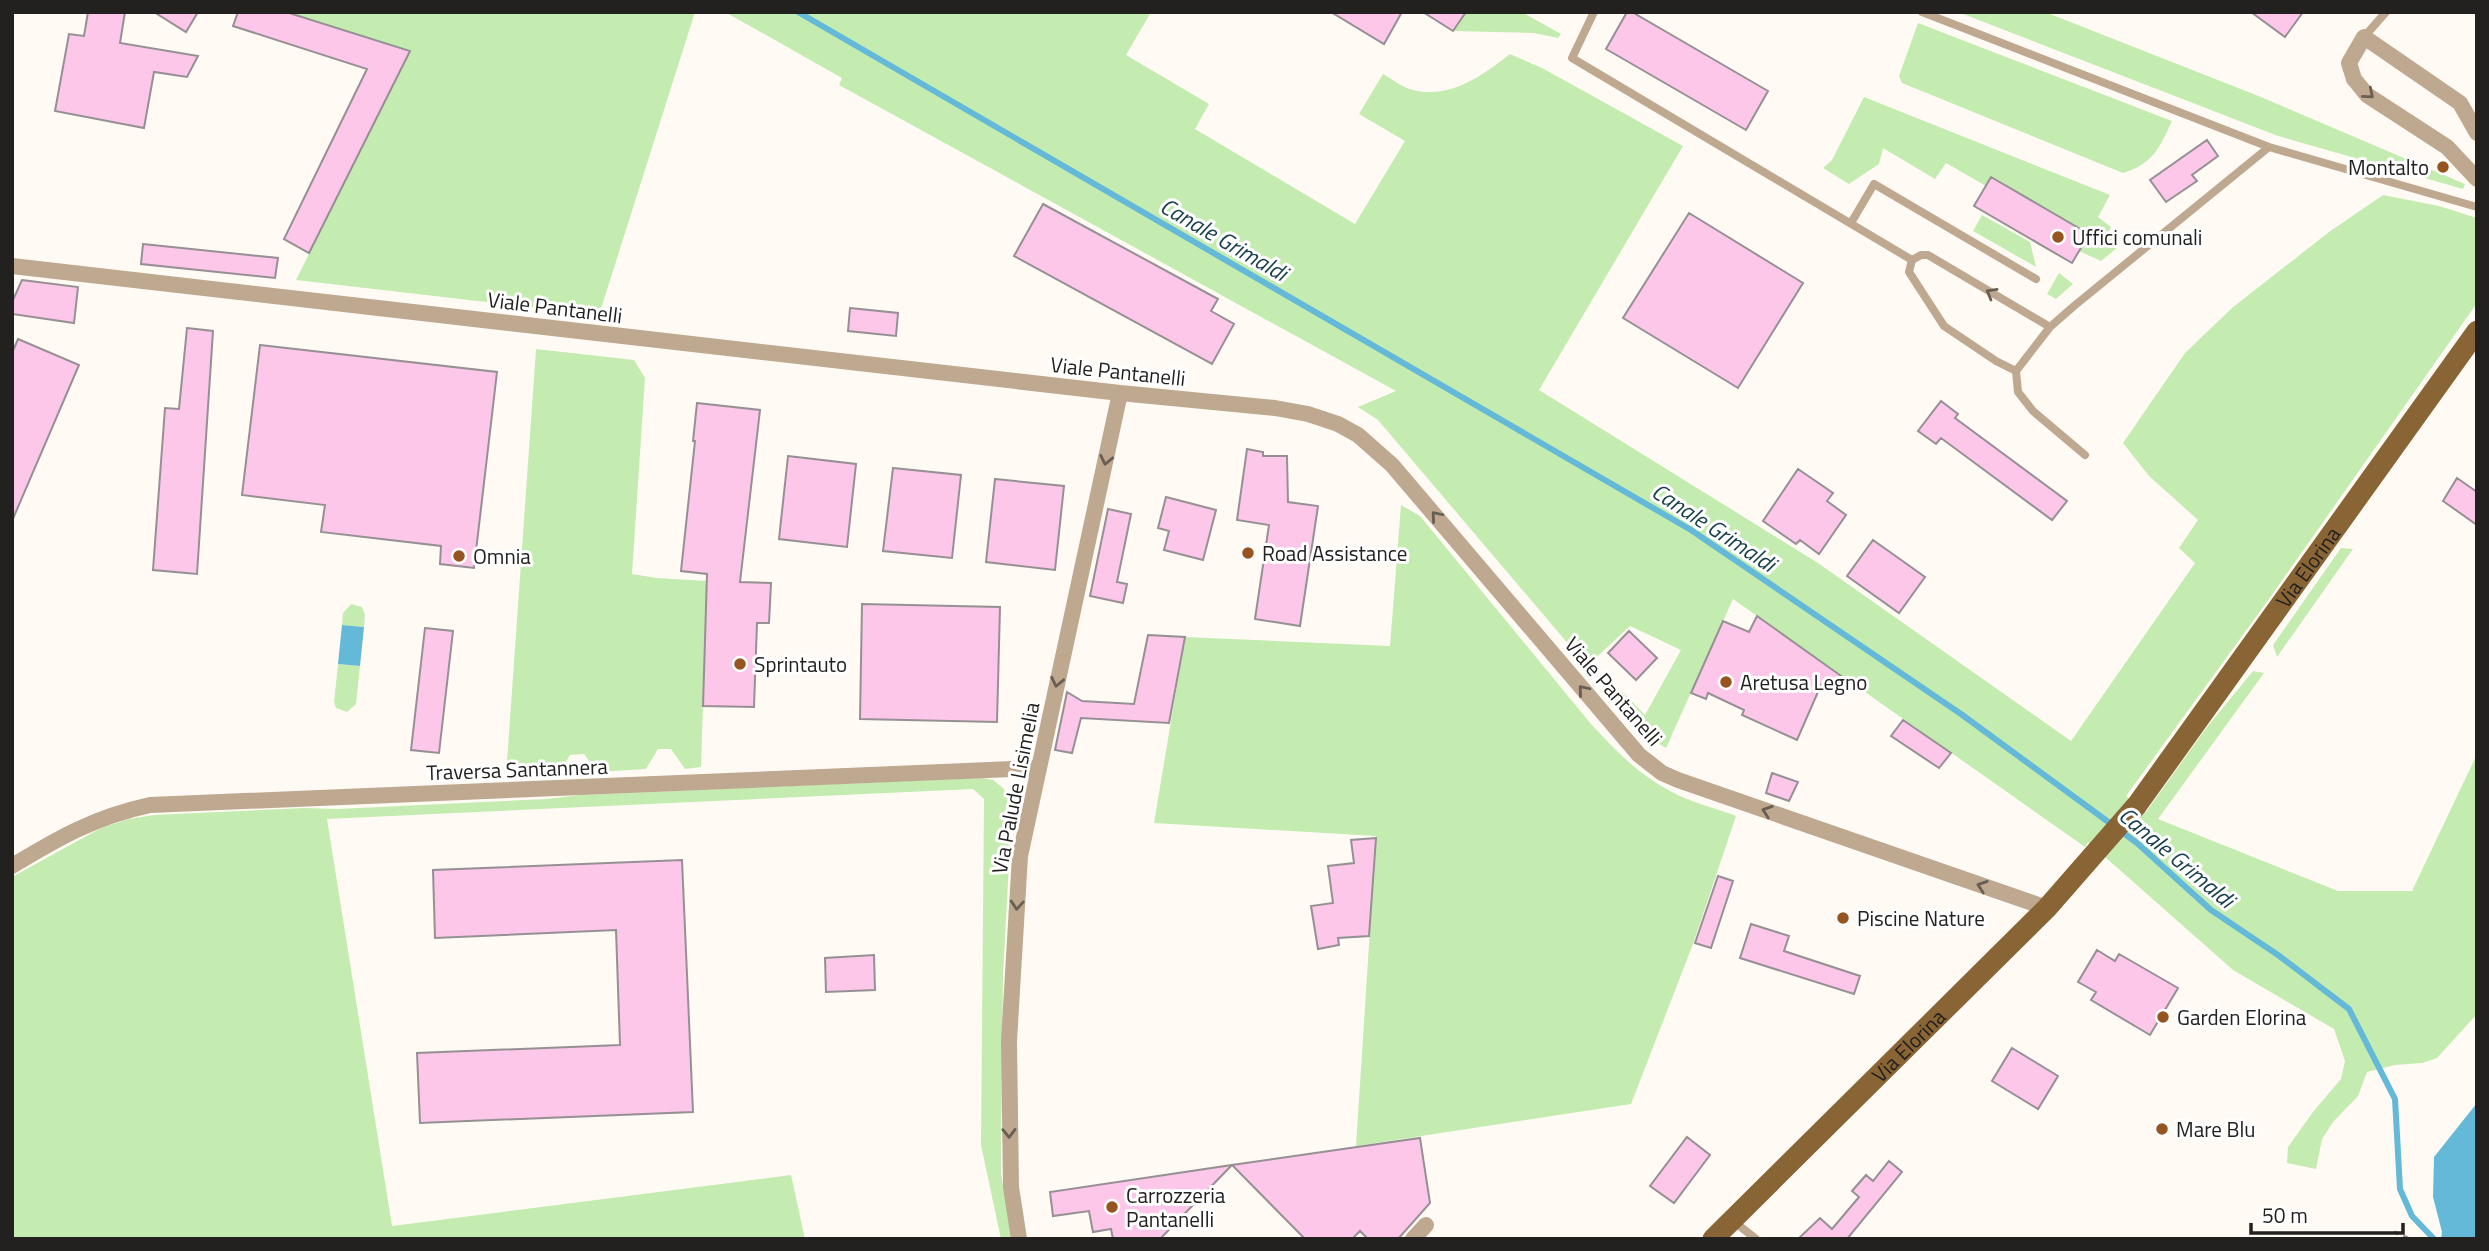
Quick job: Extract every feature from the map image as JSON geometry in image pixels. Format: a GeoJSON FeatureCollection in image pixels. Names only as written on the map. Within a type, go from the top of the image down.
{"type":"FeatureCollection","features":[{"type":"Feature","properties":{"kind":"main road","name":"Via Elorina"},"geometry":{"type":"LineString","coordinates":[[1713,1239],[2047,908],[2099,851],[2137,805],[2477,331]]}},
{"type":"Feature","properties":{"kind":"street"},"geometry":{"type":"LineString","coordinates":[[2477,134],[2460,103],[2364,37],[2349,64],[2354,79],[2367,94],[2447,147],[2477,179]]}},
{"type":"Feature","properties":{"kind":"street","name":"Viale Pantanelli"},"geometry":{"type":"LineString","coordinates":[[12,265],[1120,393],[1275,408],[1308,414],[1338,424],[1358,435],[1392,465],[1639,755],[1662,773],[2047,908]]}},
{"type":"Feature","properties":{"kind":"street","name":"Via Palude Lisimelia"},"geometry":{"type":"LineString","coordinates":[[1019,1239],[1011,1187],[1009,1041],[1020,856],[1120,393]]}},
{"type":"Feature","properties":{"kind":"street","name":"Traversa Santannera"},"geometry":{"type":"LineString","coordinates":[[12,866],[53,840],[101,818],[150,806],[1038,768]]}},
{"type":"Feature","properties":{"kind":"street"},"geometry":{"type":"LineString","coordinates":[[1413,1239],[1426,1225]]}},
{"type":"Feature","properties":{"kind":"lane"},"geometry":{"type":"LineString","coordinates":[[1594,12],[1572,58],[1912,260]]}},
{"type":"Feature","properties":{"kind":"lane"},"geometry":{"type":"LineString","coordinates":[[1922,12],[2269,147],[2477,207]]}},
{"type":"Feature","properties":{"kind":"lane"},"geometry":{"type":"LineString","coordinates":[[2364,37],[2386,12]]}},
{"type":"Feature","properties":{"kind":"lane"},"geometry":{"type":"LineString","coordinates":[[2085,455],[2033,411],[2018,392],[2016,371],[2050,327],[2269,147]]}},
{"type":"Feature","properties":{"kind":"lane"},"geometry":{"type":"LineString","coordinates":[[1851,223],[1874,184],[2036,279]]}},
{"type":"Feature","properties":{"kind":"lane"},"geometry":{"type":"LineString","coordinates":[[2461,201],[2477,200]]}},
{"type":"Feature","properties":{"kind":"lane"},"geometry":{"type":"LineString","coordinates":[[2016,371],[1996,361],[1944,326],[1909,272],[1912,260],[1928,255],[2050,327]]}},
{"type":"Feature","properties":{"kind":"lane"},"geometry":{"type":"LineString","coordinates":[[1732,1220],[1756,1239]]}},
{"type":"Feature","properties":{"kind":"path"},"geometry":{"type":"LineString","coordinates":[[2394,1231],[2410,1239]]}},
{"type":"Feature","properties":{"kind":"green space"},"geometry":{"type":"Polygon","coordinates":[[[286,12],[695,12],[599,315],[296,280],[410,51],[286,12]]]}},
{"type":"Feature","properties":{"kind":"green space"},"geometry":{"type":"Polygon","coordinates":[[[725,12],[1151,12],[1126,55],[1209,104],[1195,129],[1355,224],[1405,141],[1359,114],[1383,74],[1409,89],[1427,92],[1465,84],[1510,54],[1542,68],[1683,146],[1539,390],[1818,563],[2071,741],[2195,563],[2179,548],[2198,520],[2149,476],[2123,443],[2185,353],[2232,308],[2329,232],[2383,195],[2439,206],[2477,218],[2477,303],[2269,599],[2126,796],[2146,812],[2207,727],[2253,671],[2264,673],[2158,819],[2338,891],[2412,891],[2477,754],[2477,1014],[2437,1058],[2367,1072],[2358,1096],[2333,1122],[2322,1139],[2316,1169],[2287,1163],[2288,1147],[2341,1079],[2345,1061],[2334,1029],[2233,970],[2088,842],[2085,847],[1733,599],[1666,748],[1649,738],[1600,683],[1607,676],[1645,715],[1681,650],[1630,626],[1587,666],[1378,420],[1358,407],[1396,391],[839,85],[842,78],[725,12]]]}},
{"type":"Feature","properties":{"kind":"green space"},"geometry":{"type":"Polygon","coordinates":[[[1466,12],[1522,12],[1561,34],[1558,38],[1534,33],[1453,31],[1466,12]]]}},
{"type":"Feature","properties":{"kind":"green space"},"geometry":{"type":"Polygon","coordinates":[[[1958,12],[2045,12],[2261,97],[2465,184],[2463,189],[2278,136],[1958,12]]]}},
{"type":"Feature","properties":{"kind":"green space"},"geometry":{"type":"Polygon","coordinates":[[[1918,23],[2172,121],[2149,159],[2123,173],[1902,83],[1899,76],[1918,23]]]}},
{"type":"Feature","properties":{"kind":"green space"},"geometry":{"type":"Polygon","coordinates":[[[1864,97],[2110,195],[2098,217],[2111,227],[2108,233],[2118,247],[2101,261],[2079,251],[1991,177],[1986,186],[1946,163],[1935,179],[1883,148],[1879,164],[1849,184],[1823,168],[1832,160],[1864,97]]]}},
{"type":"Feature","properties":{"kind":"green space"},"geometry":{"type":"Polygon","coordinates":[[[1982,215],[2030,242],[2036,267],[1973,231],[1982,215]]]}},
{"type":"Feature","properties":{"kind":"green space"},"geometry":{"type":"Polygon","coordinates":[[[2059,273],[2073,284],[2056,299],[2047,294],[2059,273]]]}},
{"type":"Feature","properties":{"kind":"green space"},"geometry":{"type":"Polygon","coordinates":[[[536,349],[634,360],[645,378],[632,574],[707,581],[701,767],[685,769],[671,749],[658,749],[646,769],[597,772],[584,754],[570,755],[559,773],[506,776],[536,349]]]}},
{"type":"Feature","properties":{"kind":"green space"},"geometry":{"type":"Polygon","coordinates":[[[1401,505],[1420,516],[1591,724],[1628,761],[1670,791],[1736,816],[1693,944],[1631,1104],[1356,1146],[1376,836],[1154,823],[1185,637],[1390,646],[1401,505]]]}},
{"type":"Feature","properties":{"kind":"green space"},"geometry":{"type":"Polygon","coordinates":[[[2341,548],[2353,549],[2277,657],[2273,645],[2341,548]]]}},
{"type":"Feature","properties":{"kind":"green space"},"geometry":{"type":"Polygon","coordinates":[[[351,604],[362,607],[365,615],[364,627],[342,625],[343,613],[351,604]]]}},
{"type":"Feature","properties":{"kind":"green space"},"geometry":{"type":"Polygon","coordinates":[[[338,664],[360,666],[356,704],[347,712],[336,708],[334,702],[338,664]]]}},
{"type":"Feature","properties":{"kind":"green space"},"geometry":{"type":"Polygon","coordinates":[[[982,778],[993,780],[1003,788],[1009,798],[1010,844],[1003,976],[1001,1174],[1013,1239],[1001,1239],[981,1145],[984,799],[973,789],[327,819],[392,1226],[791,1175],[805,1239],[12,1239],[12,877],[101,828],[154,815],[337,809],[581,795],[982,778]]]}},
{"type":"Feature","properties":{"kind":"water"},"geometry":{"type":"Polygon","coordinates":[[[342,625],[364,627],[360,666],[338,664],[342,625]]]}},
{"type":"Feature","properties":{"kind":"water"},"geometry":{"type":"Polygon","coordinates":[[[2477,1103],[2477,1239],[2441,1239],[2442,1232],[2433,1197],[2434,1157],[2477,1103]]]}},
{"type":"Feature","properties":{"kind":"building"},"geometry":{"type":"Polygon","coordinates":[[[88,12],[125,12],[120,43],[198,56],[187,77],[154,72],[144,128],[55,111],[69,34],[84,36],[88,12]]]}},
{"type":"Feature","properties":{"kind":"building"},"geometry":{"type":"Polygon","coordinates":[[[154,12],[198,12],[186,32],[154,12]]]}},
{"type":"Feature","properties":{"kind":"building"},"geometry":{"type":"Polygon","coordinates":[[[238,12],[286,12],[410,51],[309,253],[284,239],[367,69],[233,26],[238,12]]]}},
{"type":"Feature","properties":{"kind":"building"},"geometry":{"type":"Polygon","coordinates":[[[1331,12],[1402,12],[1384,44],[1331,12]]]}},
{"type":"Feature","properties":{"kind":"building"},"geometry":{"type":"Polygon","coordinates":[[[1423,12],[1466,12],[1453,31],[1423,12]]]}},
{"type":"Feature","properties":{"kind":"building"},"geometry":{"type":"Polygon","coordinates":[[[1627,12],[1632,12],[1768,91],[1746,130],[1606,49],[1627,12]]]}},
{"type":"Feature","properties":{"kind":"building"},"geometry":{"type":"Polygon","coordinates":[[[2251,12],[2303,12],[2285,37],[2251,12]]]}},
{"type":"Feature","properties":{"kind":"building"},"geometry":{"type":"Polygon","coordinates":[[[2207,140],[2218,156],[2192,175],[2197,181],[2166,202],[2150,180],[2207,140]]]}},
{"type":"Feature","properties":{"kind":"building"},"geometry":{"type":"Polygon","coordinates":[[[1991,177],[2089,234],[2072,263],[1974,206],[1991,177]]]}},
{"type":"Feature","properties":{"kind":"building"},"geometry":{"type":"Polygon","coordinates":[[[1043,204],[1218,299],[1211,311],[1234,324],[1212,364],[1014,256],[1043,204]]]}},
{"type":"Feature","properties":{"kind":"building"},"geometry":{"type":"Polygon","coordinates":[[[1689,213],[1803,283],[1738,388],[1623,318],[1689,213]]]}},
{"type":"Feature","properties":{"kind":"building"},"geometry":{"type":"Polygon","coordinates":[[[143,244],[278,258],[275,278],[141,264],[143,244]]]}},
{"type":"Feature","properties":{"kind":"building"},"geometry":{"type":"Polygon","coordinates":[[[22,280],[78,287],[74,323],[12,314],[12,302],[22,280]]]}},
{"type":"Feature","properties":{"kind":"building"},"geometry":{"type":"Polygon","coordinates":[[[850,308],[898,313],[896,336],[848,331],[850,308]]]}},
{"type":"Feature","properties":{"kind":"building"},"geometry":{"type":"Polygon","coordinates":[[[187,328],[213,331],[197,574],[153,570],[165,408],[179,409],[187,328]]]}},
{"type":"Feature","properties":{"kind":"building"},"geometry":{"type":"Polygon","coordinates":[[[18,339],[79,365],[12,521],[12,353],[18,339]]]}},
{"type":"Feature","properties":{"kind":"building"},"geometry":{"type":"Polygon","coordinates":[[[260,345],[497,372],[474,568],[440,564],[441,546],[321,532],[325,505],[242,495],[260,345]]]}},
{"type":"Feature","properties":{"kind":"building"},"geometry":{"type":"Polygon","coordinates":[[[1941,401],[1958,414],[1955,418],[2067,501],[2052,520],[1941,438],[1936,444],[1918,431],[1941,401]]]}},
{"type":"Feature","properties":{"kind":"building"},"geometry":{"type":"Polygon","coordinates":[[[697,403],[760,410],[740,582],[771,583],[769,623],[757,623],[754,707],[703,706],[707,574],[681,571],[697,403]]]}},
{"type":"Feature","properties":{"kind":"building"},"geometry":{"type":"Polygon","coordinates":[[[1247,449],[1263,452],[1263,456],[1287,456],[1288,502],[1318,506],[1300,626],[1255,619],[1269,525],[1237,520],[1247,449]]]}},
{"type":"Feature","properties":{"kind":"building"},"geometry":{"type":"Polygon","coordinates":[[[788,456],[856,464],[847,547],[779,539],[788,456]]]}},
{"type":"Feature","properties":{"kind":"building"},"geometry":{"type":"Polygon","coordinates":[[[893,468],[961,475],[952,558],[883,551],[893,468]]]}},
{"type":"Feature","properties":{"kind":"building"},"geometry":{"type":"Polygon","coordinates":[[[1798,469],[1833,493],[1827,501],[1846,515],[1819,554],[1800,540],[1796,544],[1763,521],[1798,469]]]}},
{"type":"Feature","properties":{"kind":"building"},"geometry":{"type":"Polygon","coordinates":[[[2457,478],[2477,492],[2477,525],[2443,501],[2457,478]]]}},
{"type":"Feature","properties":{"kind":"building"},"geometry":{"type":"Polygon","coordinates":[[[995,479],[1064,486],[1055,570],[986,562],[995,479]]]}},
{"type":"Feature","properties":{"kind":"building"},"geometry":{"type":"Polygon","coordinates":[[[1166,497],[1216,510],[1203,560],[1164,550],[1169,531],[1158,528],[1166,497]]]}},
{"type":"Feature","properties":{"kind":"building"},"geometry":{"type":"Polygon","coordinates":[[[1108,509],[1131,514],[1117,582],[1127,584],[1123,603],[1090,596],[1108,509]]]}},
{"type":"Feature","properties":{"kind":"building"},"geometry":{"type":"Polygon","coordinates":[[[1873,540],[1925,577],[1899,613],[1847,576],[1873,540]]]}},
{"type":"Feature","properties":{"kind":"building"},"geometry":{"type":"Polygon","coordinates":[[[862,604],[1000,607],[997,722],[860,719],[862,604]]]}},
{"type":"Feature","properties":{"kind":"building"},"geometry":{"type":"Polygon","coordinates":[[[1757,616],[1844,678],[1838,694],[1821,685],[1797,740],[1742,715],[1744,710],[1708,693],[1706,699],[1691,693],[1723,621],[1749,632],[1757,616]]]}},
{"type":"Feature","properties":{"kind":"building"},"geometry":{"type":"Polygon","coordinates":[[[425,628],[453,631],[439,753],[411,750],[425,628]]]}},
{"type":"Feature","properties":{"kind":"building"},"geometry":{"type":"Polygon","coordinates":[[[1629,631],[1657,658],[1636,680],[1608,653],[1629,631]]]}},
{"type":"Feature","properties":{"kind":"building"},"geometry":{"type":"Polygon","coordinates":[[[1148,635],[1185,637],[1169,723],[1081,718],[1072,753],[1055,750],[1067,692],[1082,701],[1134,704],[1148,635]]]}},
{"type":"Feature","properties":{"kind":"building"},"geometry":{"type":"Polygon","coordinates":[[[1903,720],[1951,753],[1939,768],[1891,736],[1903,720]]]}},
{"type":"Feature","properties":{"kind":"building"},"geometry":{"type":"Polygon","coordinates":[[[1772,773],[1798,782],[1789,801],[1766,793],[1772,773]]]}},
{"type":"Feature","properties":{"kind":"building"},"geometry":{"type":"Polygon","coordinates":[[[1376,838],[1369,936],[1338,938],[1339,945],[1318,949],[1311,906],[1333,903],[1328,866],[1354,863],[1351,840],[1376,838]]]}},
{"type":"Feature","properties":{"kind":"building"},"geometry":{"type":"Polygon","coordinates":[[[682,860],[693,1112],[420,1123],[417,1053],[620,1045],[616,930],[435,938],[433,870],[682,860]]]}},
{"type":"Feature","properties":{"kind":"building"},"geometry":{"type":"Polygon","coordinates":[[[1718,876],[1733,881],[1711,948],[1695,943],[1718,876]]]}},
{"type":"Feature","properties":{"kind":"building"},"geometry":{"type":"Polygon","coordinates":[[[1751,924],[1789,936],[1784,951],[1860,976],[1854,994],[1740,958],[1751,924]]]}},
{"type":"Feature","properties":{"kind":"building"},"geometry":{"type":"Polygon","coordinates":[[[2097,950],[2115,961],[2119,954],[2178,988],[2150,1035],[2091,1000],[2096,992],[2078,982],[2097,950]]]}},
{"type":"Feature","properties":{"kind":"building"},"geometry":{"type":"Polygon","coordinates":[[[874,955],[875,990],[826,992],[825,958],[874,955]]]}},
{"type":"Feature","properties":{"kind":"building"},"geometry":{"type":"Polygon","coordinates":[[[2012,1048],[2058,1076],[2038,1109],[1992,1081],[2012,1048]]]}},
{"type":"Feature","properties":{"kind":"building"},"geometry":{"type":"Polygon","coordinates":[[[1687,1137],[1710,1155],[1674,1203],[1650,1186],[1687,1137]]]}},
{"type":"Feature","properties":{"kind":"building"},"geometry":{"type":"Polygon","coordinates":[[[1420,1138],[1430,1203],[1398,1239],[1368,1239],[1360,1231],[1352,1239],[1305,1239],[1232,1165],[1420,1138]]]}},
{"type":"Feature","properties":{"kind":"building"},"geometry":{"type":"Polygon","coordinates":[[[1889,1161],[1902,1172],[1847,1239],[1798,1239],[1820,1218],[1832,1229],[1859,1197],[1852,1191],[1866,1175],[1873,1181],[1889,1161]]]}},
{"type":"Feature","properties":{"kind":"building"},"geometry":{"type":"Polygon","coordinates":[[[1232,1165],[1160,1239],[1113,1239],[1111,1229],[1093,1232],[1089,1211],[1053,1216],[1050,1192],[1232,1165]]]}},
{"type":"Feature","properties":{"kind":"waterway","name":"Canale Grimaldi"},"geometry":{"type":"LineString","coordinates":[[798,12],[1691,530],[1961,714],[2137,843],[2211,910],[2278,955],[2349,1009],[2395,1099],[2400,1189],[2412,1216],[2434,1239]]}},
{"type":"Feature","properties":{"kind":"place","name":"Montalto"},"geometry":{"type":"Point","coordinates":[2443,167]}},
{"type":"Feature","properties":{"kind":"place","name":"Uffici comunali"},"geometry":{"type":"Point","coordinates":[2058,237]}},
{"type":"Feature","properties":{"kind":"place","name":"Road Assistance"},"geometry":{"type":"Point","coordinates":[1248,553]}},
{"type":"Feature","properties":{"kind":"place","name":"Omnia"},"geometry":{"type":"Point","coordinates":[459,556]}},
{"type":"Feature","properties":{"kind":"place","name":"Sprintauto"},"geometry":{"type":"Point","coordinates":[740,664]}},
{"type":"Feature","properties":{"kind":"place","name":"Aretusa Legno"},"geometry":{"type":"Point","coordinates":[1726,682]}},
{"type":"Feature","properties":{"kind":"place","name":"Piscine Nature"},"geometry":{"type":"Point","coordinates":[1843,918]}},
{"type":"Feature","properties":{"kind":"place","name":"Garden Elorina"},"geometry":{"type":"Point","coordinates":[2163,1017]}},
{"type":"Feature","properties":{"kind":"place","name":"Mare Blu"},"geometry":{"type":"Point","coordinates":[2162,1129]}},
{"type":"Feature","properties":{"kind":"place","name":"Carrozzeria Pantanelli"},"geometry":{"type":"Point","coordinates":[1112,1207]}}]}
